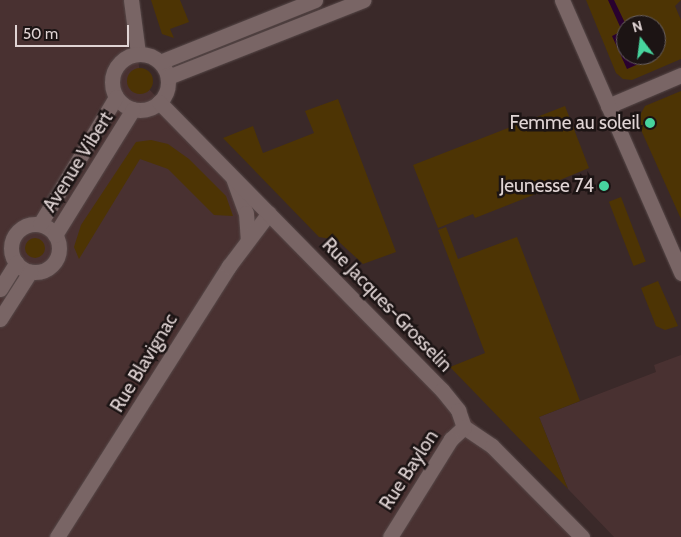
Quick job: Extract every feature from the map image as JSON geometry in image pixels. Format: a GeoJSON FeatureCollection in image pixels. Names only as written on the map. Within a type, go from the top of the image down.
{"type":"FeatureCollection","features":[{"type":"Feature","properties":{"kind":"main road"},"geometry":{"type":"LineString","coordinates":[[130,0],[138,53]]}},
{"type":"Feature","properties":{"kind":"main road"},"geometry":{"type":"LineString","coordinates":[[160,62],[315,0]]}},
{"type":"Feature","properties":{"kind":"main road"},"geometry":{"type":"LineString","coordinates":[[168,77],[363,0]]}},
{"type":"Feature","properties":{"kind":"main road"},"geometry":{"type":"LineString","coordinates":[[562,0],[681,273]]}},
{"type":"Feature","properties":{"kind":"main road"},"geometry":{"type":"LineString","coordinates":[[138,53],[150,55],[160,62],[168,77],[167,88],[159,102],[147,109],[133,109],[116,97],[111,83],[114,69],[124,58],[138,53]]}},
{"type":"Feature","properties":{"kind":"main road"},"geometry":{"type":"LineString","coordinates":[[608,106],[681,75]]}},
{"type":"Feature","properties":{"kind":"main road","name":"Avenue Vibert"},"geometry":{"type":"LineString","coordinates":[[40,224],[116,97]]}},
{"type":"Feature","properties":{"kind":"main road","name":"Rue Jacques-Grosselin"},"geometry":{"type":"LineString","coordinates":[[159,102],[442,390],[458,410],[464,427]]}},
{"type":"Feature","properties":{"kind":"main road","name":"Avenue Vibert"},"geometry":{"type":"LineString","coordinates":[[55,235],[133,109]]}},
{"type":"Feature","properties":{"kind":"main road"},"geometry":{"type":"LineString","coordinates":[[233,178],[246,213],[248,239]]}},
{"type":"Feature","properties":{"kind":"main road","name":"Rue Blavignac"},"geometry":{"type":"LineString","coordinates":[[57,537],[248,239],[269,213]]}},
{"type":"Feature","properties":{"kind":"main road","name":"Avenue Vibert"},"geometry":{"type":"LineString","coordinates":[[16,263],[11,246],[16,232],[25,226],[40,224],[55,235],[59,248],[54,262],[44,270],[30,272]]}},
{"type":"Feature","properties":{"kind":"main road"},"geometry":{"type":"LineString","coordinates":[[0,289],[16,263],[30,272],[0,319]]}},
{"type":"Feature","properties":{"kind":"main road"},"geometry":{"type":"LineString","coordinates":[[464,427],[492,446],[582,537]]}},
{"type":"Feature","properties":{"kind":"main road","name":"Rue Baylon"},"geometry":{"type":"LineString","coordinates":[[390,537],[451,439],[464,427]]}},
{"type":"Feature","properties":{"kind":"shaded area"},"geometry":{"type":"Polygon","coordinates":[[[0,0],[130,0],[141,81],[586,537],[0,537],[0,0]]]}},
{"type":"Feature","properties":{"kind":"shaded area"},"geometry":{"type":"Polygon","coordinates":[[[151,0],[180,0],[189,22],[170,29],[174,38],[162,34],[151,0]]]}},
{"type":"Feature","properties":{"kind":"shaded area"},"geometry":{"type":"Polygon","coordinates":[[[586,0],[681,0],[675,6],[681,20],[681,59],[632,80],[623,79],[616,73],[586,0]]]}},
{"type":"Feature","properties":{"kind":"shaded area"},"geometry":{"type":"Polygon","coordinates":[[[608,0],[614,0],[621,15],[616,15],[616,18],[608,0]]]}},
{"type":"Feature","properties":{"kind":"shaded area"},"geometry":{"type":"Polygon","coordinates":[[[616,34],[616,45],[612,36],[616,34]]]}},
{"type":"Feature","properties":{"kind":"shaded area"},"geometry":{"type":"Polygon","coordinates":[[[625,65],[636,65],[627,69],[625,65]]]}},
{"type":"Feature","properties":{"kind":"shaded area"},"geometry":{"type":"Polygon","coordinates":[[[140,68],[149,72],[153,81],[149,90],[140,94],[131,90],[127,81],[131,72],[140,68]]]}},
{"type":"Feature","properties":{"kind":"shaded area"},"geometry":{"type":"Polygon","coordinates":[[[681,91],[681,219],[637,121],[645,106],[681,91]]]}},
{"type":"Feature","properties":{"kind":"shaded area"},"geometry":{"type":"Polygon","coordinates":[[[338,99],[396,252],[363,264],[337,240],[319,237],[223,138],[253,126],[263,153],[314,133],[305,111],[338,99]]]}},
{"type":"Feature","properties":{"kind":"shaded area"},"geometry":{"type":"Polygon","coordinates":[[[565,106],[589,168],[555,182],[556,186],[475,218],[473,214],[438,228],[413,165],[565,106]]]}},
{"type":"Feature","properties":{"kind":"shaded area"},"geometry":{"type":"Polygon","coordinates":[[[151,140],[168,144],[189,159],[226,196],[233,216],[214,215],[168,169],[140,159],[79,259],[74,247],[81,225],[136,142],[151,140]]]}},
{"type":"Feature","properties":{"kind":"shaded area"},"geometry":{"type":"Polygon","coordinates":[[[621,197],[646,261],[634,266],[609,202],[621,197]]]}},
{"type":"Feature","properties":{"kind":"shaded area"},"geometry":{"type":"Polygon","coordinates":[[[446,227],[458,259],[517,237],[580,401],[539,417],[568,489],[450,367],[485,353],[438,230],[446,227]]]}},
{"type":"Feature","properties":{"kind":"shaded area"},"geometry":{"type":"Polygon","coordinates":[[[35,238],[42,241],[45,248],[42,255],[35,258],[28,255],[25,248],[28,241],[35,238]]]}},
{"type":"Feature","properties":{"kind":"shaded area"},"geometry":{"type":"Polygon","coordinates":[[[658,281],[678,326],[665,330],[656,326],[641,288],[658,281]]]}},
{"type":"Feature","properties":{"kind":"shaded area"},"geometry":{"type":"Polygon","coordinates":[[[681,355],[681,537],[614,537],[568,489],[539,417],[656,372],[654,365],[681,355]]]}},
{"type":"Feature","properties":{"kind":"place","name":"Femme au soleil"},"geometry":{"type":"Point","coordinates":[650,123]}},
{"type":"Feature","properties":{"kind":"place","name":"Jeunesse 74"},"geometry":{"type":"Point","coordinates":[604,186]}}]}
